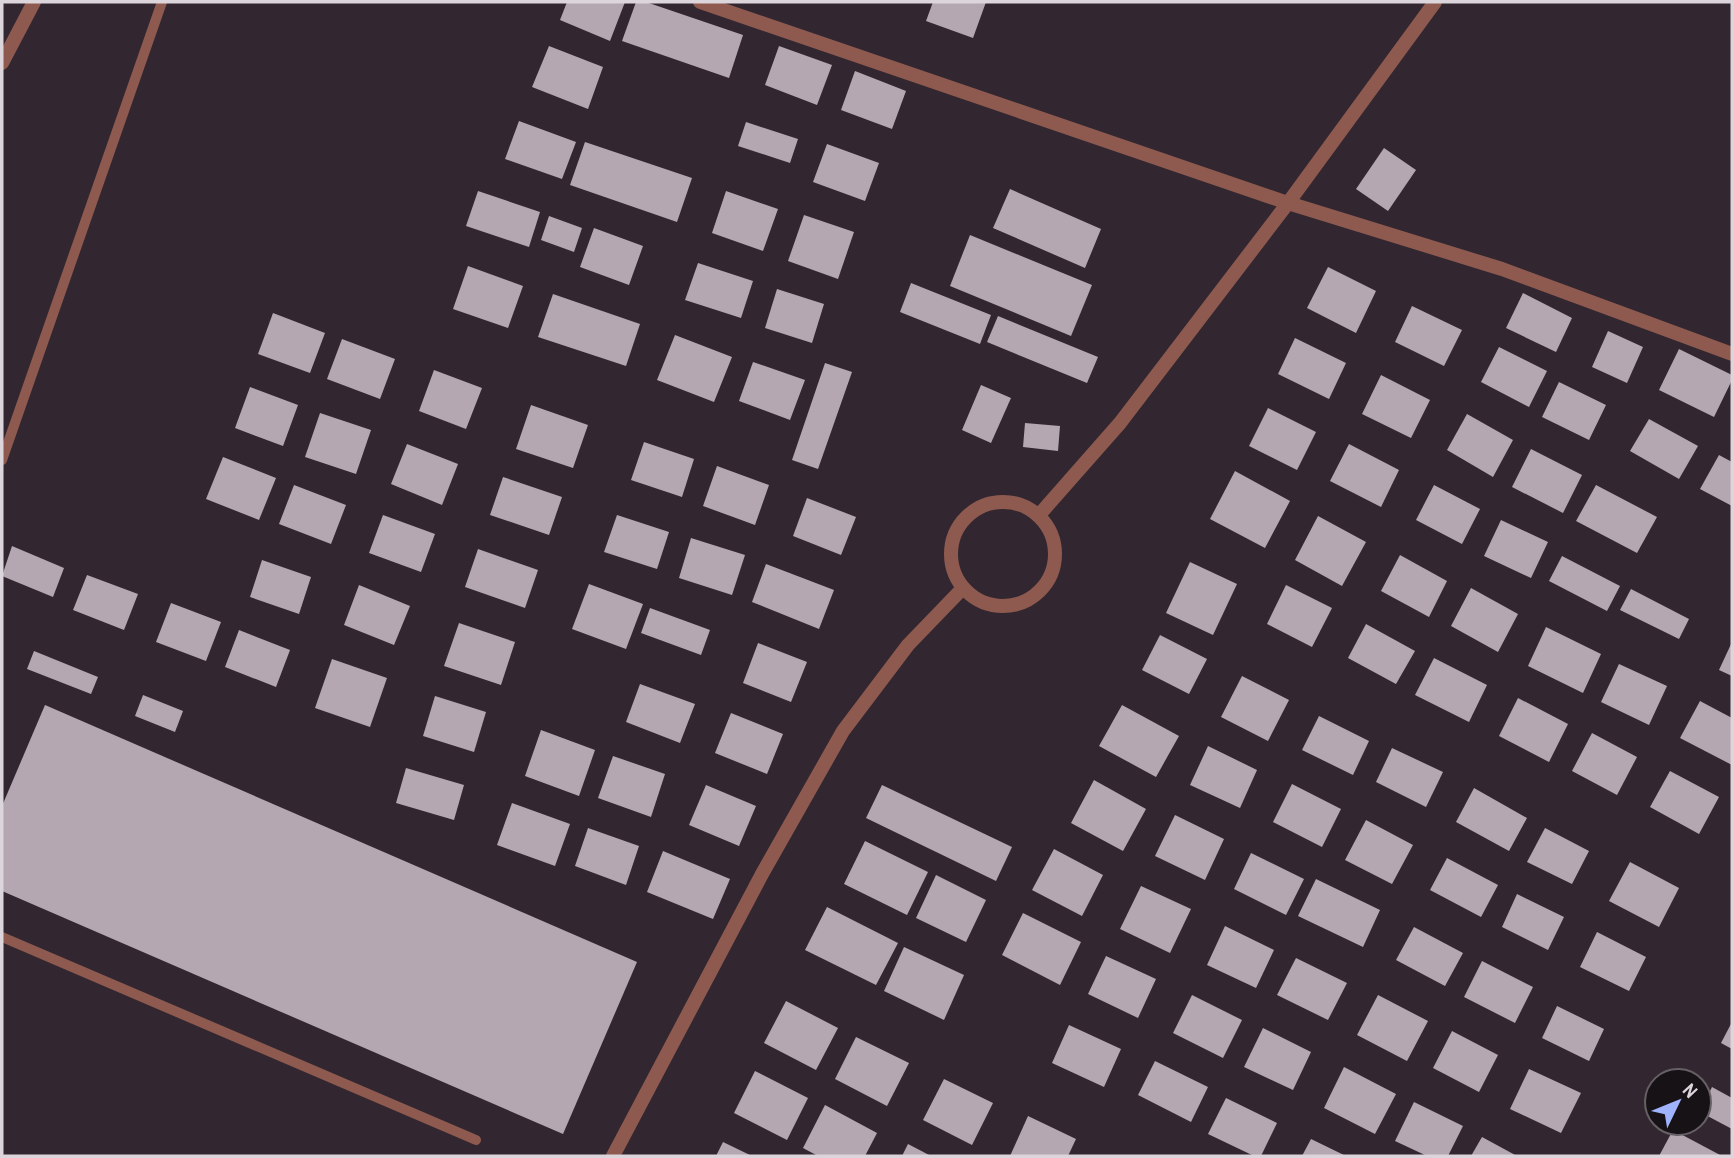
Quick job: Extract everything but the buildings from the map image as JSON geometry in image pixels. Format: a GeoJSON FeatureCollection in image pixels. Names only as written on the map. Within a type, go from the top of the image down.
{"type":"FeatureCollection","features":[{"type":"Feature","properties":{"kind":"street"},"geometry":{"type":"LineString","coordinates":[[2,62],[34,2]]}},
{"type":"Feature","properties":{"kind":"street"},"geometry":{"type":"LineString","coordinates":[[700,2],[1287,203],[1502,269],[1732,354]]}},
{"type":"Feature","properties":{"kind":"street"},"geometry":{"type":"LineString","coordinates":[[1039,515],[1120,423],[1435,2]]}},
{"type":"Feature","properties":{"kind":"street"},"geometry":{"type":"LineString","coordinates":[[997,502],[1020,504],[1039,515],[1052,534],[1056,556],[1051,579],[1036,596],[1018,605],[998,607],[979,601],[963,588],[954,571],[950,553],[954,535],[964,519],[979,507],[997,502]]}},
{"type":"Feature","properties":{"kind":"street"},"geometry":{"type":"LineString","coordinates":[[614,1156],[762,874],[844,731],[908,645],[963,588]]}},
{"type":"Feature","properties":{"kind":"lane"},"geometry":{"type":"LineString","coordinates":[[2,460],[162,2]]}},
{"type":"Feature","properties":{"kind":"lane"},"geometry":{"type":"LineString","coordinates":[[2,937],[476,1140]]}}]}
